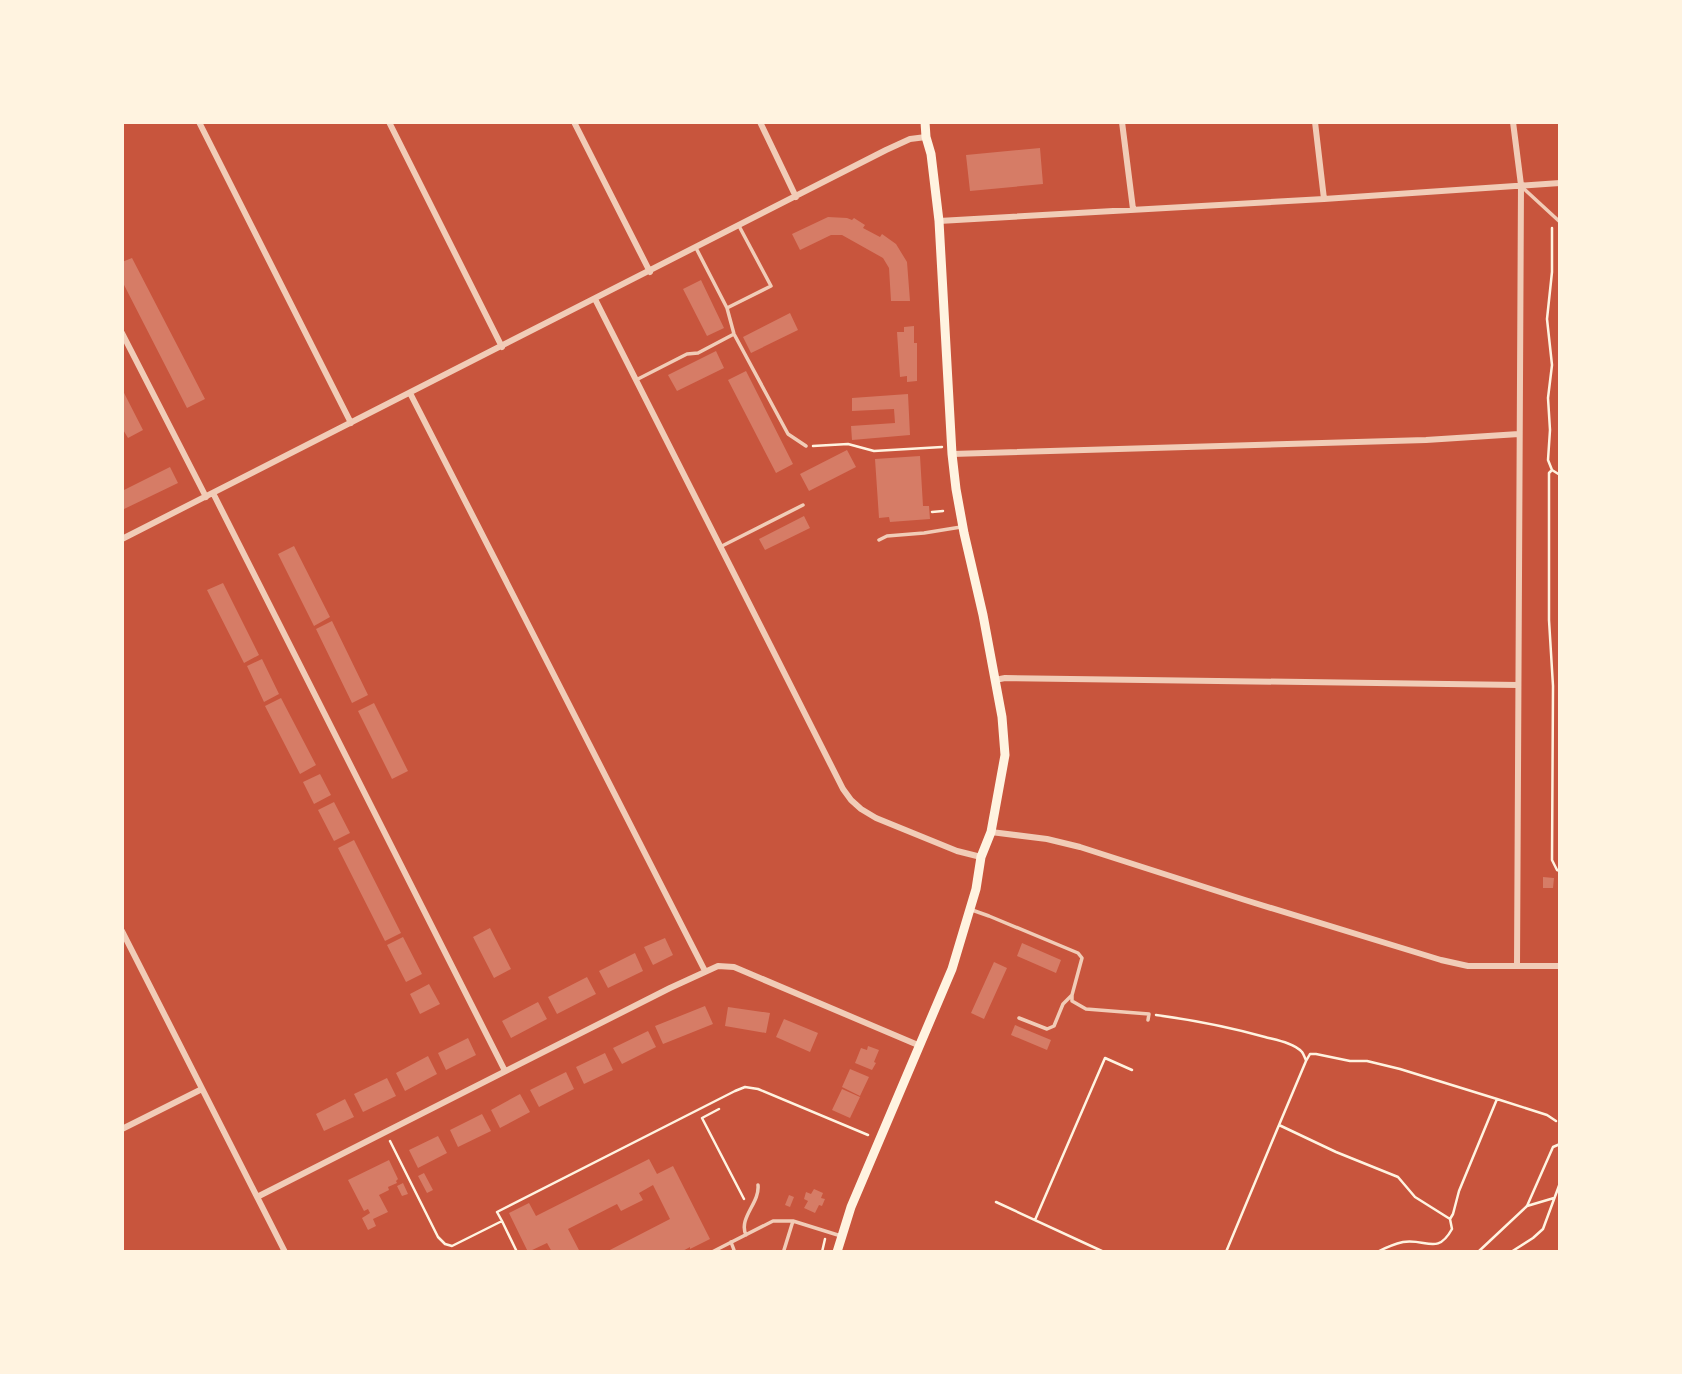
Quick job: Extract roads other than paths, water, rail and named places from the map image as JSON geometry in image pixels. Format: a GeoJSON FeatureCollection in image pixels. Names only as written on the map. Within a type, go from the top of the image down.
{"type":"FeatureCollection","features":[{"type":"Feature","properties":{"kind":"main road"},"geometry":{"type":"LineString","coordinates":[[837,1251],[879,1140],[952,969],[976,889],[981,857],[992,832],[1005,755],[996,680],[962,526],[952,450],[939,221],[925,122]]}},
{"type":"Feature","properties":{"kind":"street"},"geometry":{"type":"LineString","coordinates":[[199,122],[351,423]]}},
{"type":"Feature","properties":{"kind":"street"},"geometry":{"type":"LineString","coordinates":[[389,122],[502,347]]}},
{"type":"Feature","properties":{"kind":"street"},"geometry":{"type":"LineString","coordinates":[[574,122],[650,272]]}},
{"type":"Feature","properties":{"kind":"street"},"geometry":{"type":"LineString","coordinates":[[760,122],[796,197]]}},
{"type":"Feature","properties":{"kind":"street"},"geometry":{"type":"LineString","coordinates":[[1122,122],[1133,209]]}},
{"type":"Feature","properties":{"kind":"street"},"geometry":{"type":"LineString","coordinates":[[1315,122],[1324,198]]}},
{"type":"Feature","properties":{"kind":"street"},"geometry":{"type":"LineString","coordinates":[[1513,122],[1521,185],[1517,966]]}},
{"type":"Feature","properties":{"kind":"street"},"geometry":{"type":"LineString","coordinates":[[122,539],[909,139],[926,137]]}},
{"type":"Feature","properties":{"kind":"street"},"geometry":{"type":"LineString","coordinates":[[939,221],[1559,183]]}},
{"type":"Feature","properties":{"kind":"street"},"geometry":{"type":"LineString","coordinates":[[596,299],[843,789],[861,810],[876,818],[957,851],[981,857]]}},
{"type":"Feature","properties":{"kind":"street"},"geometry":{"type":"LineString","coordinates":[[122,333],[205,497]]}},
{"type":"Feature","properties":{"kind":"street"},"geometry":{"type":"LineString","coordinates":[[410,393],[705,971]]}},
{"type":"Feature","properties":{"kind":"street"},"geometry":{"type":"LineString","coordinates":[[952,450],[1412,440],[1519,434]]}},
{"type":"Feature","properties":{"kind":"street"},"geometry":{"type":"LineString","coordinates":[[213,493],[505,1071]]}},
{"type":"Feature","properties":{"kind":"street"},"geometry":{"type":"LineString","coordinates":[[996,680],[1518,685]]}},
{"type":"Feature","properties":{"kind":"street"},"geometry":{"type":"LineString","coordinates":[[992,832],[1047,839],[1080,847],[1441,960],[1468,966],[1559,966]]}},
{"type":"Feature","properties":{"kind":"street"},"geometry":{"type":"LineString","coordinates":[[122,931],[285,1251]]}},
{"type":"Feature","properties":{"kind":"street"},"geometry":{"type":"LineString","coordinates":[[257,1197],[718,966],[734,967],[918,1045]]}},
{"type":"Feature","properties":{"kind":"street"},"geometry":{"type":"LineString","coordinates":[[122,1129],[202,1089]]}},
{"type":"Feature","properties":{"kind":"lane"},"geometry":{"type":"LineString","coordinates":[[1521,185],[1559,222]]}},
{"type":"Feature","properties":{"kind":"lane"},"geometry":{"type":"LineString","coordinates":[[727,309],[771,286],[739,226]]}},
{"type":"Feature","properties":{"kind":"lane"},"geometry":{"type":"LineString","coordinates":[[696,248],[727,309],[734,334],[788,435],[806,446]]}},
{"type":"Feature","properties":{"kind":"lane"},"geometry":{"type":"LineString","coordinates":[[636,380],[734,334]]}},
{"type":"Feature","properties":{"kind":"lane"},"geometry":{"type":"LineString","coordinates":[[720,547],[803,505]]}},
{"type":"Feature","properties":{"kind":"lane"},"geometry":{"type":"LineString","coordinates":[[880,540],[887,536],[962,526]]}},
{"type":"Feature","properties":{"kind":"lane"},"geometry":{"type":"LineString","coordinates":[[970,910],[1077,953],[1082,958],[1072,1001],[1086,1009],[1149,1014],[1147,1020]]}},
{"type":"Feature","properties":{"kind":"lane"},"geometry":{"type":"LineString","coordinates":[[1019,1018],[1047,1029],[1054,1026],[1063,1004],[1072,995]]}},
{"type":"Feature","properties":{"kind":"lane"},"geometry":{"type":"LineString","coordinates":[[746,1234],[745,1221],[759,1192],[758,1185]]}},
{"type":"Feature","properties":{"kind":"lane"},"geometry":{"type":"LineString","coordinates":[[712,1251],[773,1221],[793,1221],[841,1236]]}},
{"type":"Feature","properties":{"kind":"lane"},"geometry":{"type":"LineString","coordinates":[[785,1250],[793,1221]]}},
{"type":"Feature","properties":{"kind":"lane"},"geometry":{"type":"LineString","coordinates":[[731,1242],[734,1250]]}}]}
